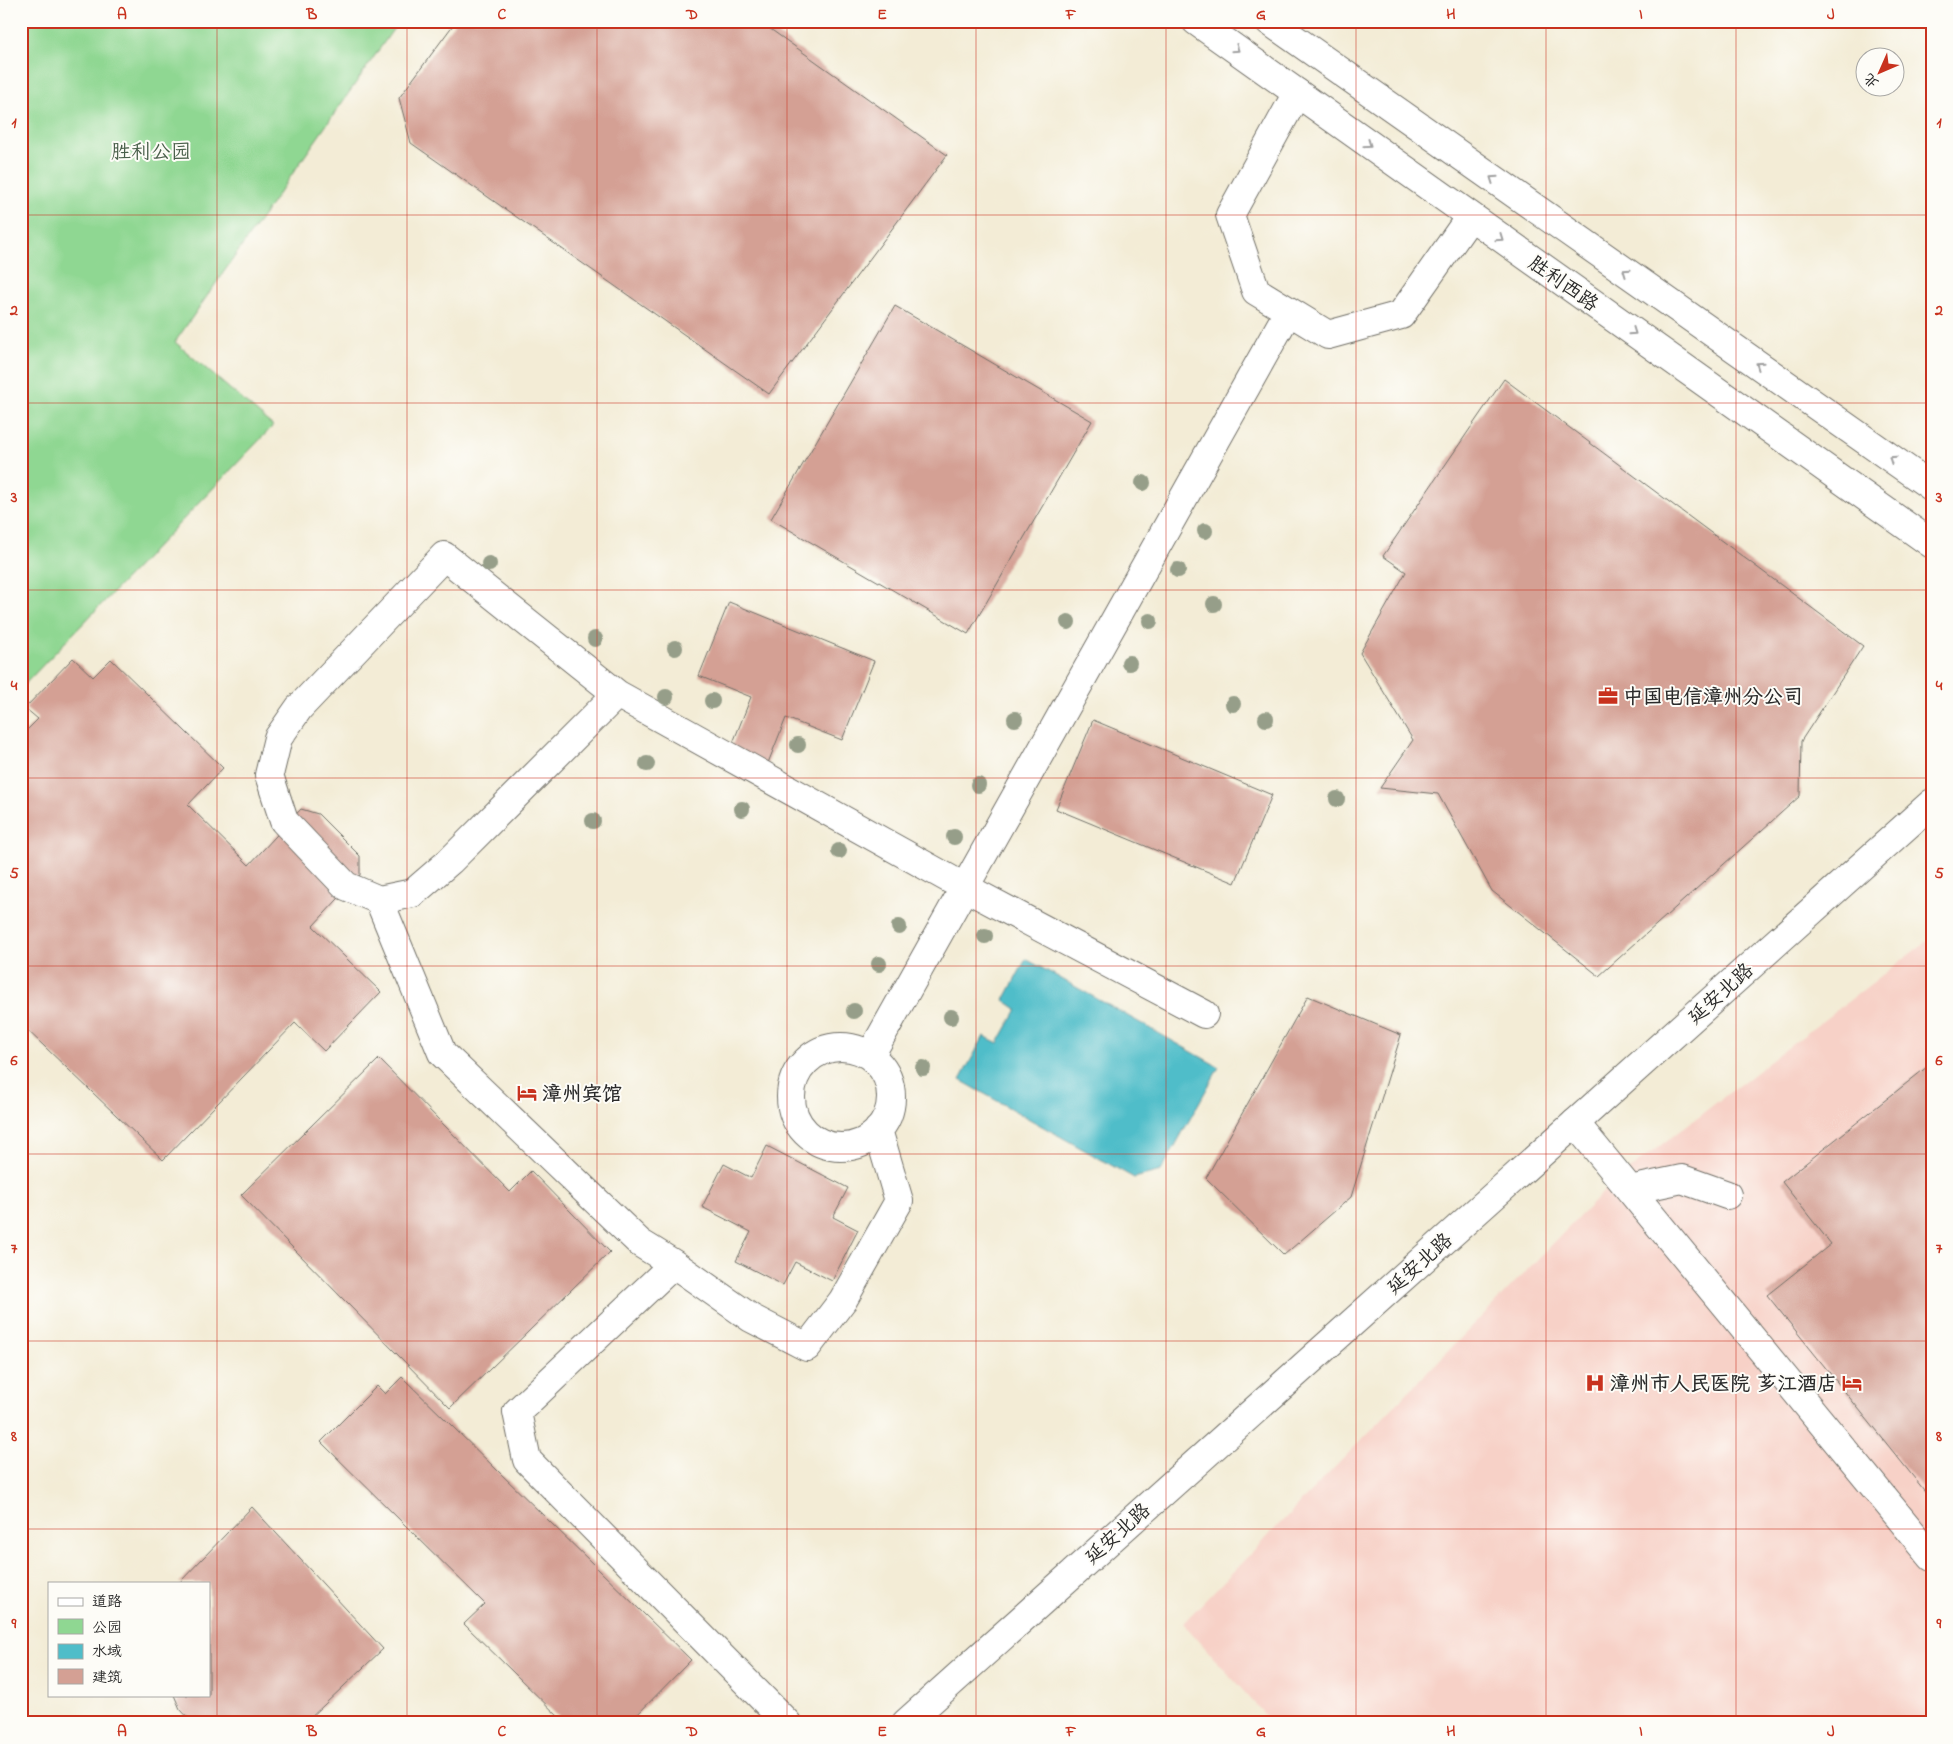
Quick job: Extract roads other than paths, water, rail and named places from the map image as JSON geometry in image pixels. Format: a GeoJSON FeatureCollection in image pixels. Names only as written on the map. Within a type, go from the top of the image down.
{"type":"FeatureCollection","features":[{"type":"Feature","properties":{"kind":"main road","name":"胜利西路"},"geometry":{"type":"LineString","coordinates":[[1196,21],[1932,544]]}},
{"type":"Feature","properties":{"kind":"main road"},"geometry":{"type":"LineString","coordinates":[[1269,21],[1932,487]]}},
{"type":"Feature","properties":{"kind":"main road"},"geometry":{"type":"LineString","coordinates":[[1297,93],[1230,215],[1256,291],[1328,335],[1402,315],[1470,217]]}},
{"type":"Feature","properties":{"kind":"main road"},"geometry":{"type":"LineString","coordinates":[[870,1056],[1288,312]]}},
{"type":"Feature","properties":{"kind":"main road"},"geometry":{"type":"LineString","coordinates":[[617,694],[450,861],[413,893],[379,900],[346,886],[284,821],[269,775],[278,738],[299,708],[444,556],[617,694],[964,887],[1204,1014]]}},
{"type":"Feature","properties":{"kind":"main road","name":"延安北路"},"geometry":{"type":"LineString","coordinates":[[911,1721],[1932,803]]}},
{"type":"Feature","properties":{"kind":"main road"},"geometry":{"type":"LineString","coordinates":[[379,900],[442,1052],[640,1243],[674,1264],[751,1318],[807,1347],[843,1300],[899,1201],[878,1130]]}},
{"type":"Feature","properties":{"kind":"main road"},"geometry":{"type":"LineString","coordinates":[[839,1047],[855,1048],[870,1056],[882,1068],[890,1083],[891,1100],[888,1116],[878,1130],[865,1141],[849,1146],[831,1146],[816,1139],[804,1129],[795,1115],[792,1100],[793,1084],[799,1070],[810,1057],[824,1050],[839,1047]]}},
{"type":"Feature","properties":{"kind":"main road"},"geometry":{"type":"LineString","coordinates":[[1575,1123],[1932,1557]]}},
{"type":"Feature","properties":{"kind":"main road"},"geometry":{"type":"LineString","coordinates":[[1630,1190],[1682,1178],[1728,1195]]}},
{"type":"Feature","properties":{"kind":"main road"},"geometry":{"type":"LineString","coordinates":[[674,1264],[517,1412],[528,1460],[787,1723]]}},
{"type":"Feature","properties":{"kind":"water"},"geometry":{"type":"Polygon","coordinates":[[[1026,959],[1219,1067],[1161,1171],[1134,1178],[960,1080],[984,1036],[998,1043],[1017,1009],[1004,1000],[1026,959]]]}},
{"type":"Feature","properties":{"kind":"place","name":"中国电信漳州分公司"},"geometry":{"type":"Point","coordinates":[1608,696]}},
{"type":"Feature","properties":{"kind":"place","name":"漳州宾馆"},"geometry":{"type":"Point","coordinates":[527,1093]}},
{"type":"Feature","properties":{"kind":"place","name":"漳州市人民医院"},"geometry":{"type":"Point","coordinates":[1595,1383]}},
{"type":"Feature","properties":{"kind":"place","name":"芗江酒店"},"geometry":{"type":"Point","coordinates":[1852,1383]}},
{"type":"Feature","properties":{"kind":"park label","name":"胜利公园"},"geometry":{"type":"Point","coordinates":[151,151]}}]}
